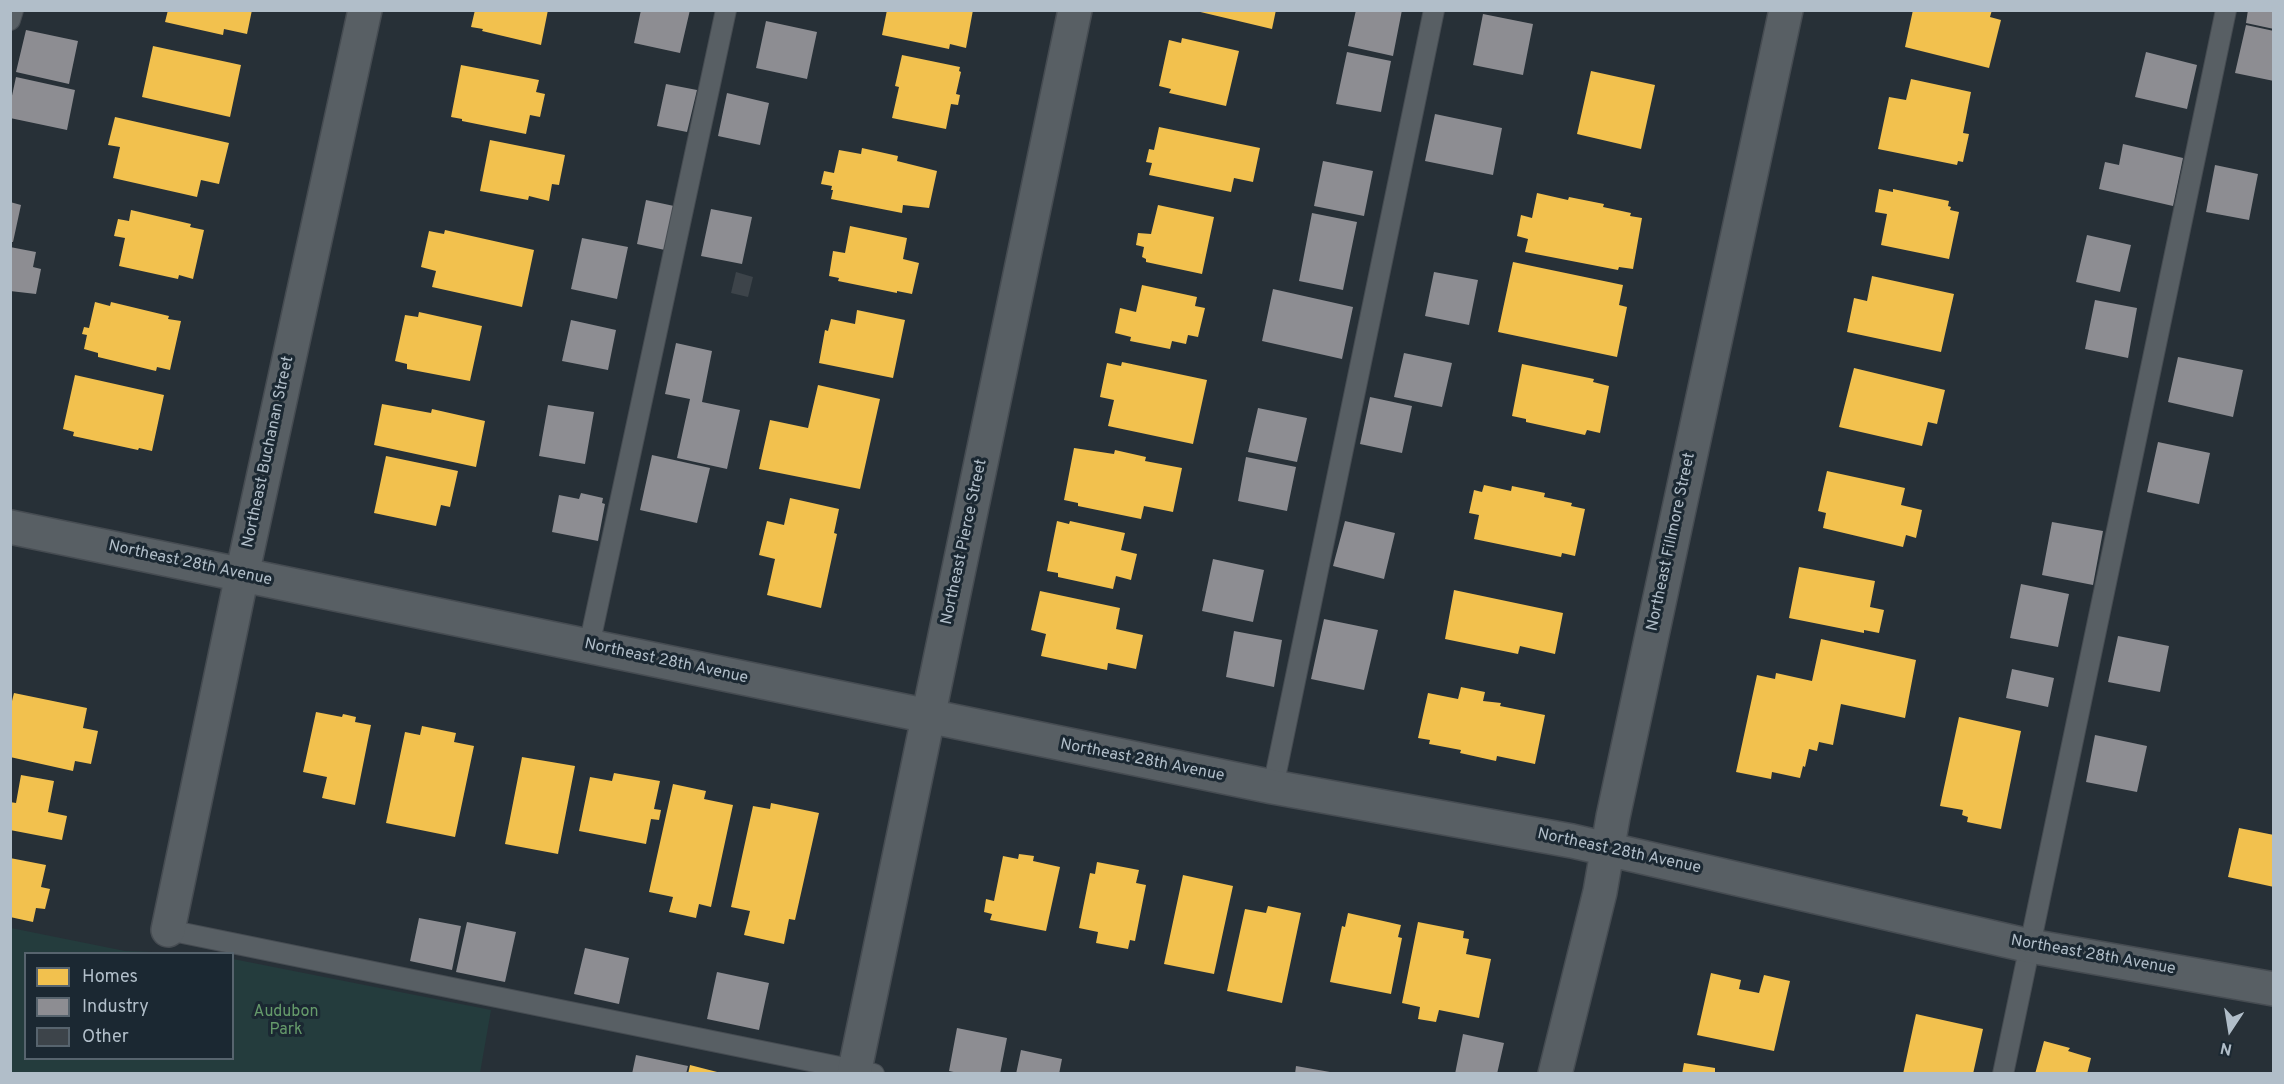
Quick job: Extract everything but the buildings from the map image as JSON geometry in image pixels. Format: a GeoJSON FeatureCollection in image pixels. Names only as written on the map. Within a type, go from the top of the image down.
{"type":"FeatureCollection","features":[{"type":"Feature","properties":{"kind":"street","name":"Northeast Buchanan Street"},"geometry":{"type":"LineString","coordinates":[[168,930],[242,575],[365,10]]}},
{"type":"Feature","properties":{"kind":"street","name":"Northeast Pierce Street"},"geometry":{"type":"LineString","coordinates":[[861,1072],[930,717],[1075,10]]}},
{"type":"Feature","properties":{"kind":"street","name":"Northeast Fillmore Street"},"geometry":{"type":"LineString","coordinates":[[1555,1074],[1609,848],[1613,817],[1786,10]]}},
{"type":"Feature","properties":{"kind":"street","name":"Northeast 28th Avenue"},"geometry":{"type":"LineString","coordinates":[[10,527],[1273,787],[1609,848],[2030,946],[2274,989]]}},
{"type":"Feature","properties":{"kind":"lane"},"geometry":{"type":"LineString","coordinates":[[10,20],[12,10]]}},
{"type":"Feature","properties":{"kind":"lane"},"geometry":{"type":"LineString","coordinates":[[589,646],[726,10]]}},
{"type":"Feature","properties":{"kind":"lane"},"geometry":{"type":"LineString","coordinates":[[1273,787],[1434,10]]}},
{"type":"Feature","properties":{"kind":"lane"},"geometry":{"type":"LineString","coordinates":[[2003,1074],[2226,10]]}},
{"type":"Feature","properties":{"kind":"lane"},"geometry":{"type":"LineString","coordinates":[[168,930],[861,1072]]}},
{"type":"Feature","properties":{"kind":"green space","name":"Audubon Park"},"geometry":{"type":"Polygon","coordinates":[[[11,928],[125,951],[152,952],[24,952],[24,1060],[234,1060],[234,959],[491,1010],[480,1073],[11,1073],[11,928]]]}}]}
